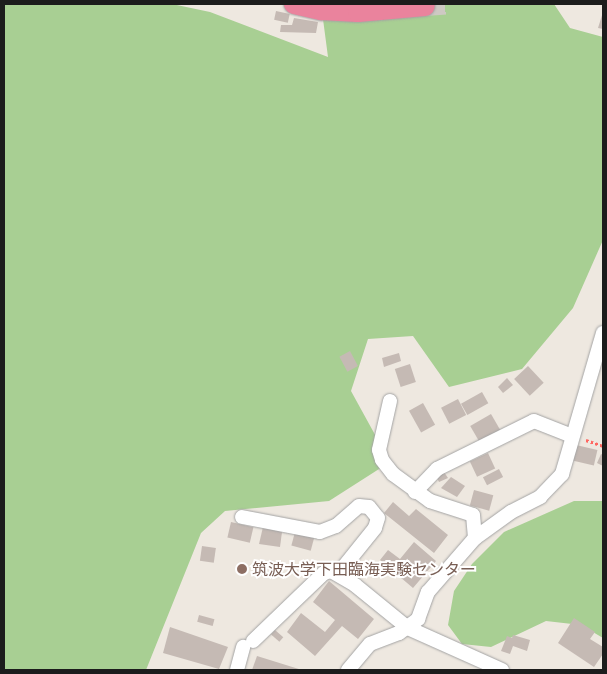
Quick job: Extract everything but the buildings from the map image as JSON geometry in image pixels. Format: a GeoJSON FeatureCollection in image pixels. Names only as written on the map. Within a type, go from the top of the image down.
{"type":"FeatureCollection","features":[{"type":"Feature","properties":{"kind":"highway"},"geometry":{"type":"LineString","coordinates":[[294,4],[321,10],[358,12],[425,6]]}},
{"type":"Feature","properties":{"kind":"street"},"geometry":{"type":"LineString","coordinates":[[348,670],[370,644],[408,628],[418,619],[428,592],[475,538],[551,488],[562,474],[603,332]]}},
{"type":"Feature","properties":{"kind":"street"},"geometry":{"type":"LineString","coordinates":[[390,402],[380,456],[394,474],[430,502],[474,515],[475,538]]}},
{"type":"Feature","properties":{"kind":"street"},"geometry":{"type":"LineString","coordinates":[[415,492],[437,469],[534,421],[572,436]]}},
{"type":"Feature","properties":{"kind":"street"},"geometry":{"type":"LineString","coordinates":[[242,517],[320,532],[336,526],[360,506],[369,507],[378,518],[375,528],[338,574]]}},
{"type":"Feature","properties":{"kind":"street"},"geometry":{"type":"LineString","coordinates":[[237,670],[248,644],[324,573],[338,574],[408,628],[468,663],[502,670]]}},
{"type":"Feature","properties":{"kind":"path"},"geometry":{"type":"LineString","coordinates":[[572,436],[603,446]]}},
{"type":"Feature","properties":{"kind":"green space"},"geometry":{"type":"Polygon","coordinates":[[[4,4],[172,4],[210,12],[328,57],[321,4],[554,4],[570,28],[603,37],[603,240],[573,308],[522,369],[449,387],[413,336],[368,339],[351,391],[390,462],[329,501],[225,511],[201,533],[146,670],[4,670],[4,4]]]}},
{"type":"Feature","properties":{"kind":"green space"},"geometry":{"type":"Polygon","coordinates":[[[574,501],[603,501],[603,638],[581,625],[546,621],[491,647],[462,644],[448,625],[454,591],[472,564],[504,532],[574,501]]]}},
{"type":"Feature","properties":{"kind":"tunnel"},"geometry":{"type":"LineString","coordinates":[[425,6],[453,4]]}},
{"type":"Feature","properties":{"kind":"place","name":"筑波大学下田臨海実験センター"},"geometry":{"type":"Point","coordinates":[242,569]}}]}
